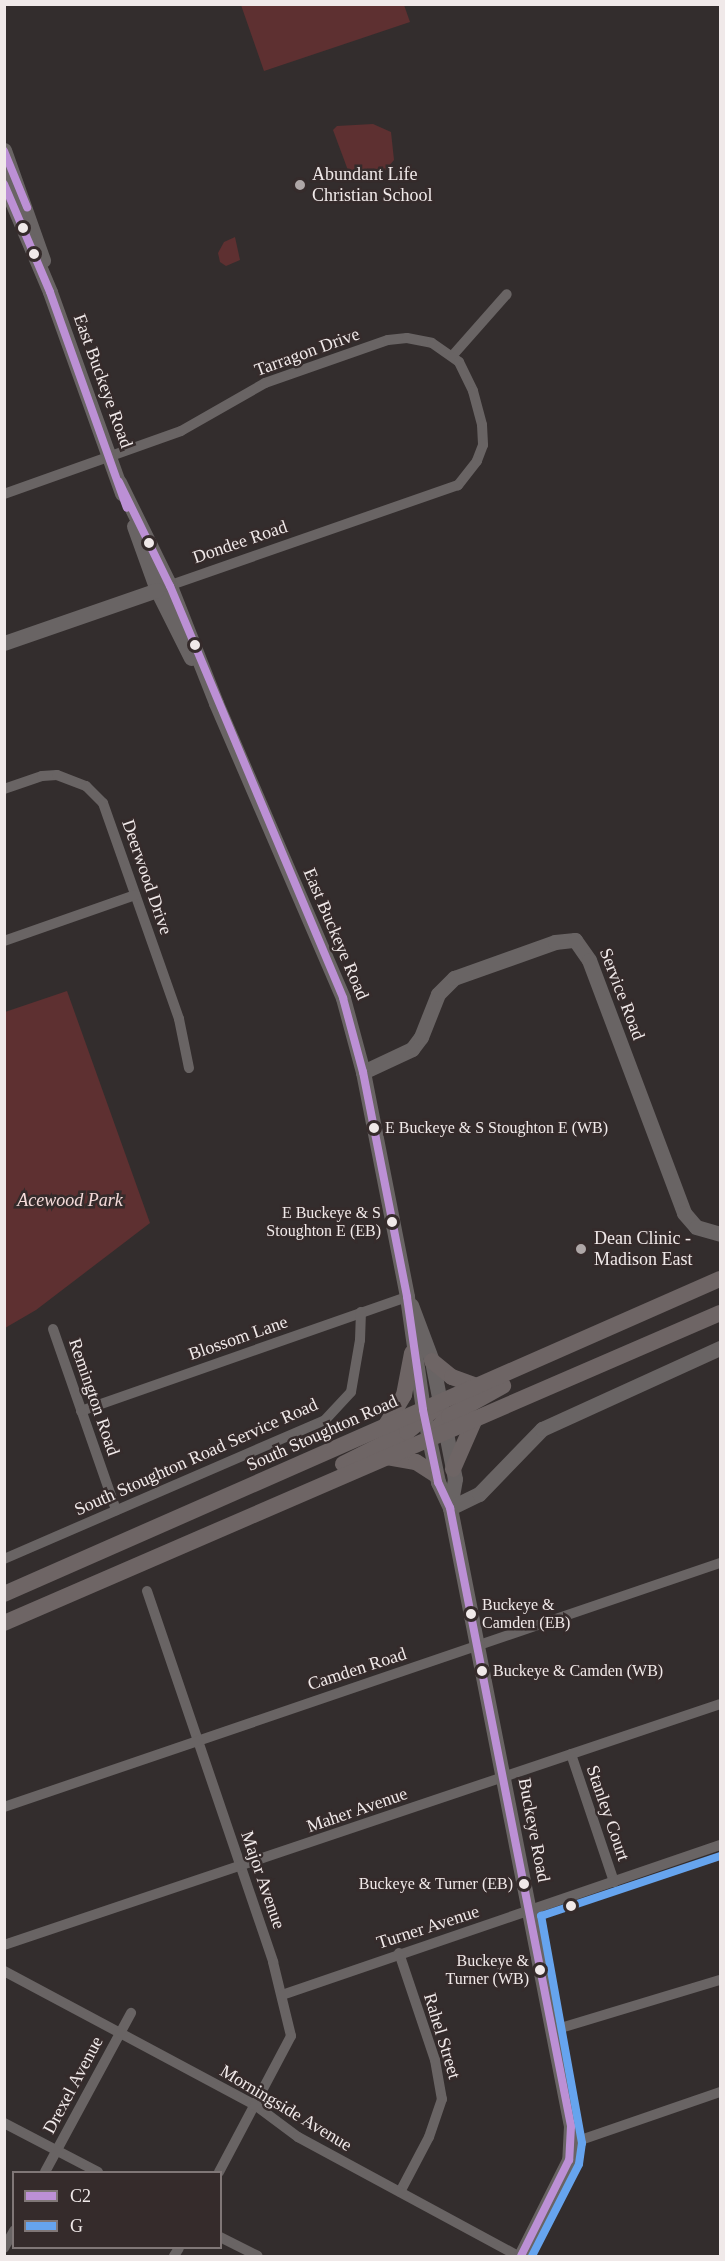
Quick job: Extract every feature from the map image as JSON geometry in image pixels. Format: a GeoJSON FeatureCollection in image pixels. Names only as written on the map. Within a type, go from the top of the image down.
{"type":"FeatureCollection","features":[{"type":"Feature","properties":{"kind":"main road"},"geometry":{"type":"LineString","coordinates":[[215,1532],[424,1414],[440,1402],[720,1279]]}},
{"type":"Feature","properties":{"kind":"main road"},"geometry":{"type":"LineString","coordinates":[[4,1623],[429,1438],[498,1388],[658,1314],[681,1296]]}},
{"type":"Feature","properties":{"kind":"main road"},"geometry":{"type":"LineString","coordinates":[[445,1426],[475,1419],[720,1312]]}},
{"type":"Feature","properties":{"kind":"main road"},"geometry":{"type":"LineString","coordinates":[[386,1425],[404,1395],[412,1353]]}},
{"type":"Feature","properties":{"kind":"main road"},"geometry":{"type":"LineString","coordinates":[[432,1361],[452,1377],[477,1386]]}},
{"type":"Feature","properties":{"kind":"main road","name":"South Stoughton Road"},"geometry":{"type":"LineString","coordinates":[[4,1594],[386,1425],[424,1414]]}},
{"type":"Feature","properties":{"kind":"main road"},"geometry":{"type":"LineString","coordinates":[[453,1469],[475,1419]]}},
{"type":"Feature","properties":{"kind":"main road"},"geometry":{"type":"LineString","coordinates":[[387,1457],[416,1462],[436,1475]]}},
{"type":"Feature","properties":{"kind":"street","name":"East Buckeye Road"},"geometry":{"type":"LineString","coordinates":[[4,150],[14,206]]}},
{"type":"Feature","properties":{"kind":"street","name":"East Buckeye Road"},"geometry":{"type":"LineString","coordinates":[[4,183],[50,292],[119,482],[343,998],[363,1072],[407,1297],[412,1353],[429,1438]]}},
{"type":"Feature","properties":{"kind":"street"},"geometry":{"type":"LineString","coordinates":[[453,356],[507,294]]}},
{"type":"Feature","properties":{"kind":"street","name":"Tarragon Drive"},"geometry":{"type":"LineString","coordinates":[[4,494],[203,421],[265,383],[388,340],[420,340],[453,356]]}},
{"type":"Feature","properties":{"kind":"street","name":"Dondee Road"},"geometry":{"type":"LineString","coordinates":[[4,643],[442,494],[458,485],[477,461],[483,446],[482,425],[473,391],[453,356]]}},
{"type":"Feature","properties":{"kind":"street","name":"Deerwood Drive"},"geometry":{"type":"LineString","coordinates":[[4,789],[50,775],[72,779],[92,791],[107,810],[179,1019],[189,1068]]}},
{"type":"Feature","properties":{"kind":"street"},"geometry":{"type":"LineString","coordinates":[[4,941],[135,895]]}},
{"type":"Feature","properties":{"kind":"street","name":"Service Road"},"geometry":{"type":"LineString","coordinates":[[363,1072],[411,1049],[421,1037],[438,994],[454,978],[555,942],[575,940],[589,960],[684,1213],[696,1227],[720,1234]]}},
{"type":"Feature","properties":{"kind":"street","name":"East Buckeye Road"},"geometry":{"type":"LineString","coordinates":[[407,1297],[422,1329],[432,1361],[445,1426]]}},
{"type":"Feature","properties":{"kind":"street","name":"Blossom Lane"},"geometry":{"type":"LineString","coordinates":[[81,1411],[407,1297]]}},
{"type":"Feature","properties":{"kind":"street","name":"South Stoughton Road Service Road"},"geometry":{"type":"LineString","coordinates":[[4,1559],[283,1440],[337,1411],[351,1392],[361,1312]]}},
{"type":"Feature","properties":{"kind":"street","name":"Remington Road"},"geometry":{"type":"LineString","coordinates":[[53,1329],[116,1510]]}},
{"type":"Feature","properties":{"kind":"street"},"geometry":{"type":"LineString","coordinates":[[450,1508],[479,1494],[542,1429],[720,1348]]}},
{"type":"Feature","properties":{"kind":"street","name":"Buckeye Road"},"geometry":{"type":"LineString","coordinates":[[445,1426],[455,1479],[450,1508]]}},
{"type":"Feature","properties":{"kind":"street","name":"Buckeye Road"},"geometry":{"type":"LineString","coordinates":[[429,1438],[436,1475],[450,1508],[554,2031],[572,2143],[560,2182],[519,2256]]}},
{"type":"Feature","properties":{"kind":"street","name":"Camden Road"},"geometry":{"type":"LineString","coordinates":[[4,1807],[720,1563]]}},
{"type":"Feature","properties":{"kind":"street","name":"Major Avenue"},"geometry":{"type":"LineString","coordinates":[[147,1591],[242,1867],[282,1995],[289,2044],[220,2171]]}},
{"type":"Feature","properties":{"kind":"street","name":"Maher Avenue"},"geometry":{"type":"LineString","coordinates":[[4,1946],[720,1704]]}},
{"type":"Feature","properties":{"kind":"street","name":"Stanley Court"},"geometry":{"type":"LineString","coordinates":[[571,1754],[614,1882]]}},
{"type":"Feature","properties":{"kind":"street","name":"Turner Avenue"},"geometry":{"type":"LineString","coordinates":[[282,1995],[399,1953],[720,1845]]}},
{"type":"Feature","properties":{"kind":"street","name":"Rahel Street"},"geometry":{"type":"LineString","coordinates":[[399,1953],[435,2060],[442,2098],[429,2137],[400,2192]]}},
{"type":"Feature","properties":{"kind":"street","name":"Morningside Avenue"},"geometry":{"type":"LineString","coordinates":[[4,1971],[255,2105],[298,2137],[519,2256]]}},
{"type":"Feature","properties":{"kind":"street"},"geometry":{"type":"LineString","coordinates":[[554,2031],[720,1980]]}},
{"type":"Feature","properties":{"kind":"street","name":"Drexel Avenue"},"geometry":{"type":"LineString","coordinates":[[46,2171],[130,2013]]}},
{"type":"Feature","properties":{"kind":"street"},"geometry":{"type":"LineString","coordinates":[[572,2143],[719,2093],[720,2105]]}},
{"type":"Feature","properties":{"kind":"street"},"geometry":{"type":"LineString","coordinates":[[4,2123],[96,2171]]}},
{"type":"Feature","properties":{"kind":"street"},"geometry":{"type":"LineString","coordinates":[[4,2248],[12,2234]]}},
{"type":"Feature","properties":{"kind":"street"},"geometry":{"type":"LineString","coordinates":[[222,2238],[258,2256]]}},
{"type":"Feature","properties":{"kind":"green space"},"geometry":{"type":"Polygon","coordinates":[[[241,5],[404,5],[410,22],[264,71],[241,5]]]}},
{"type":"Feature","properties":{"kind":"green space"},"geometry":{"type":"Polygon","coordinates":[[[373,124],[391,132],[394,160],[382,174],[359,180],[349,173],[333,130],[337,126],[373,124]]]}},
{"type":"Feature","properties":{"kind":"green space"},"geometry":{"type":"Polygon","coordinates":[[[235,237],[240,260],[226,266],[220,262],[218,253],[224,242],[235,237]]]}},
{"type":"Feature","properties":{"kind":"green space","name":"Acewood Park"},"geometry":{"type":"Polygon","coordinates":[[[67,991],[150,1223],[36,1310],[5,1328],[5,1012],[67,991]]]}},
{"type":"Feature","properties":{"kind":"transit line","name":"C2"},"geometry":{"type":"LineString","coordinates":[[4,151],[27,207]]}},
{"type":"Feature","properties":{"kind":"transit line","name":"C2"},"geometry":{"type":"LineString","coordinates":[[4,184],[50,292],[127,508]]}},
{"type":"Feature","properties":{"kind":"transit line","name":"C2"},"geometry":{"type":"LineString","coordinates":[[119,482],[170,586],[343,998],[363,1072],[407,1297],[423,1410],[438,1482],[450,1508],[571,2126],[569,2160],[521,2256]]}},
{"type":"Feature","properties":{"kind":"transit line","name":"G"},"geometry":{"type":"LineString","coordinates":[[532,2256],[579,2164],[582,2143],[541,1916],[720,1856]]}},
{"type":"Feature","properties":{"kind":"place","name":"Abundant Life Christian School"},"geometry":{"type":"Point","coordinates":[300,185]}},
{"type":"Feature","properties":{"kind":"place","name":"E Buckeye & S Stoughton E (WB)"},"geometry":{"type":"Point","coordinates":[374,1128]}},
{"type":"Feature","properties":{"kind":"place","name":"E Buckeye & S Stoughton E (EB)"},"geometry":{"type":"Point","coordinates":[392,1222]}},
{"type":"Feature","properties":{"kind":"place","name":"Dean Clinic - Madison East"},"geometry":{"type":"Point","coordinates":[581,1249]}},
{"type":"Feature","properties":{"kind":"place","name":"Buckeye & Camden (EB)"},"geometry":{"type":"Point","coordinates":[471,1614]}},
{"type":"Feature","properties":{"kind":"place","name":"Buckeye & Camden (WB)"},"geometry":{"type":"Point","coordinates":[482,1671]}},
{"type":"Feature","properties":{"kind":"place","name":"Buckeye & Turner (EB)"},"geometry":{"type":"Point","coordinates":[524,1884]}},
{"type":"Feature","properties":{"kind":"place","name":"Buckeye & Turner (WB)"},"geometry":{"type":"Point","coordinates":[540,1970]}}]}
